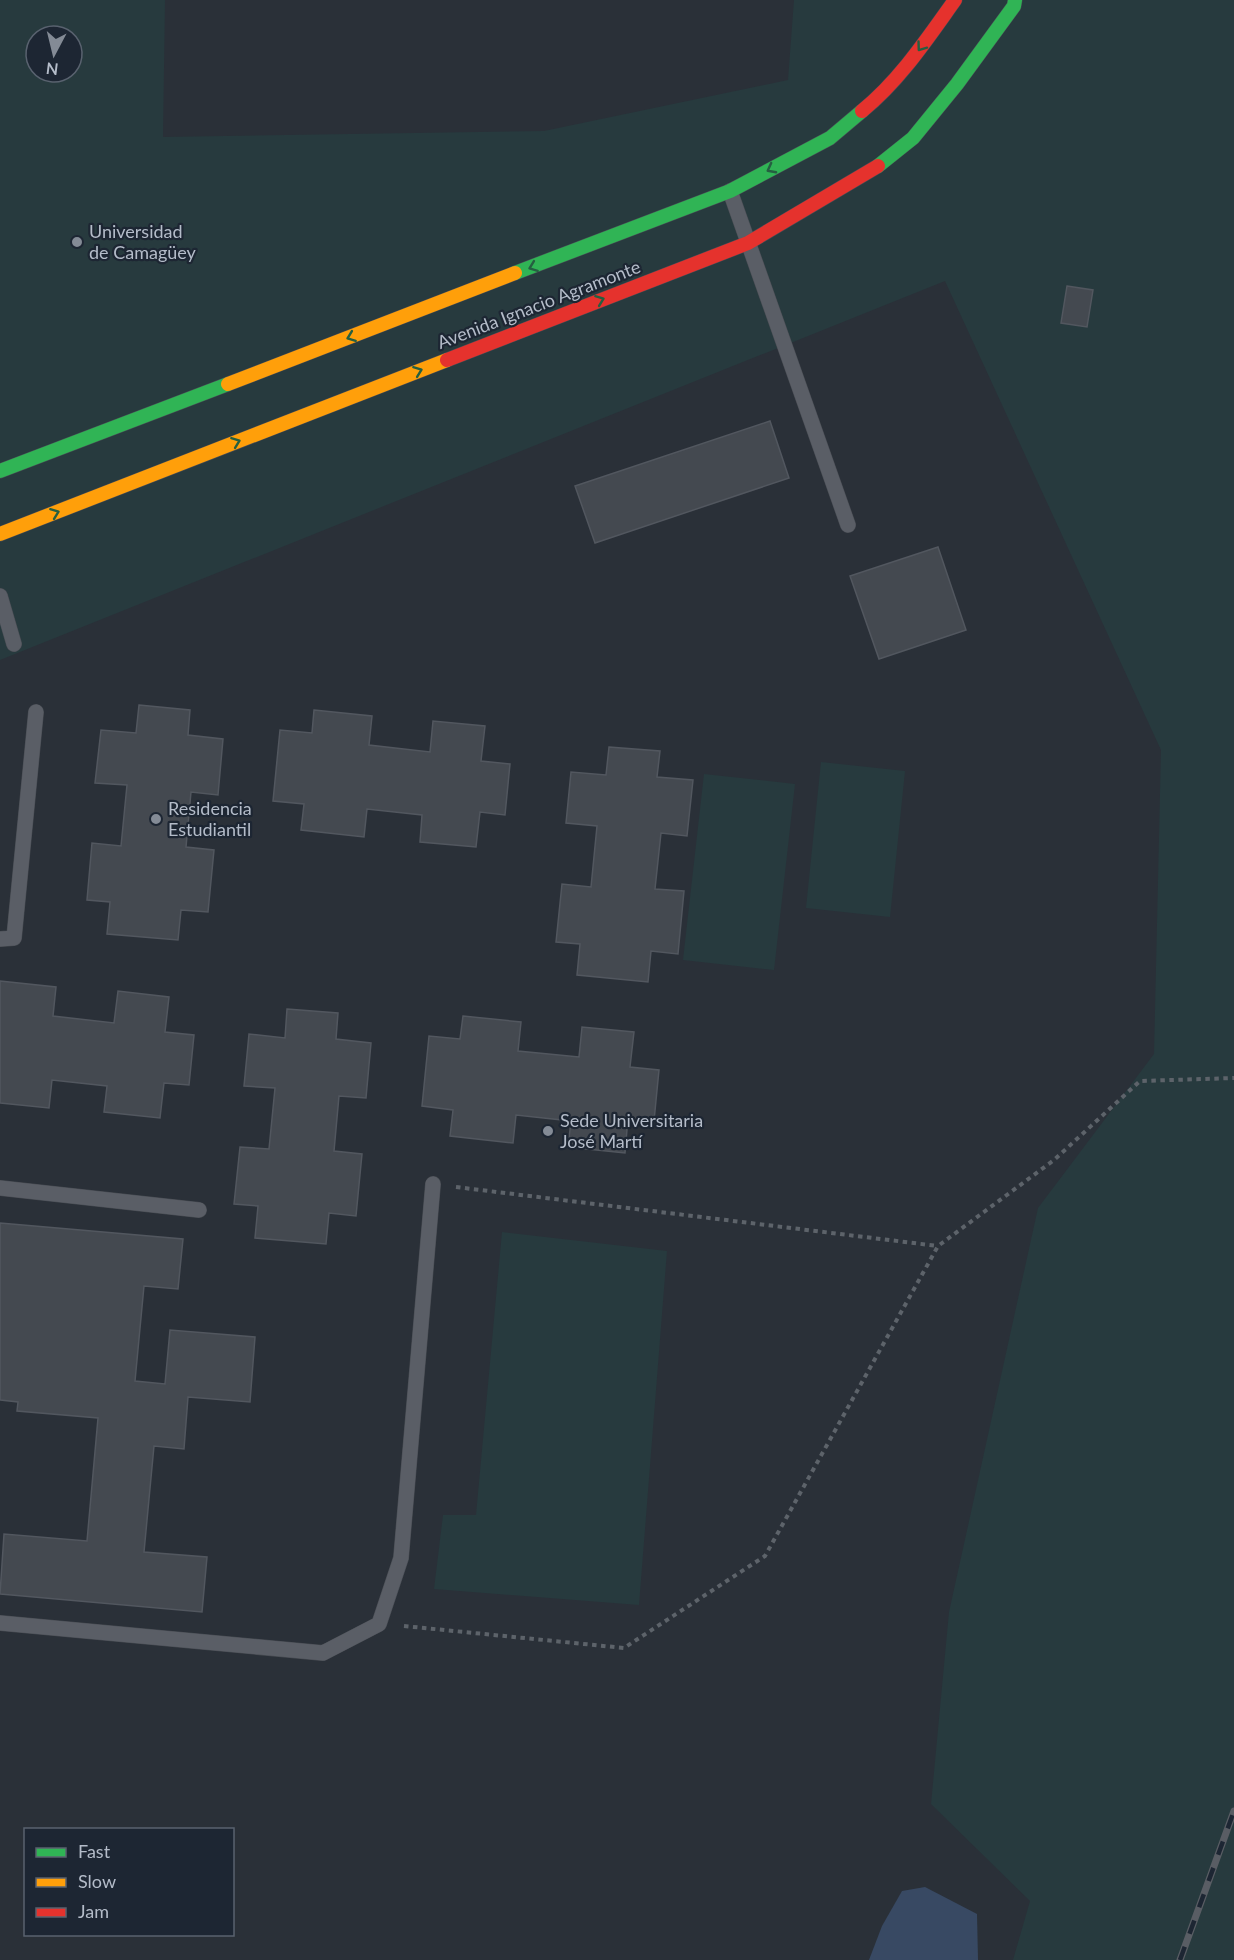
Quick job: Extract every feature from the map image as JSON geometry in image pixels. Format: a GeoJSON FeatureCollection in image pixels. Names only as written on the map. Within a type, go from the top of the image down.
{"type":"FeatureCollection","features":[{"type":"Feature","properties":{"kind":"main road"},"geometry":{"type":"LineString","coordinates":[[0,471],[730,191],[830,138],[872,103],[914,57],[955,0]]}},
{"type":"Feature","properties":{"kind":"main road","name":"Avenida Ignacio Agramonte"},"geometry":{"type":"LineString","coordinates":[[0,534],[748,243],[873,170],[913,138],[957,84],[1014,6],[1016,0]]}},
{"type":"Feature","properties":{"kind":"lane"},"geometry":{"type":"LineString","coordinates":[[730,191],[848,525]]}},
{"type":"Feature","properties":{"kind":"lane"},"geometry":{"type":"LineString","coordinates":[[0,596],[14,644]]}},
{"type":"Feature","properties":{"kind":"lane"},"geometry":{"type":"LineString","coordinates":[[0,939],[14,938],[36,712]]}},
{"type":"Feature","properties":{"kind":"lane"},"geometry":{"type":"LineString","coordinates":[[0,1623],[323,1653],[379,1624],[401,1558],[433,1184]]}},
{"type":"Feature","properties":{"kind":"lane"},"geometry":{"type":"LineString","coordinates":[[0,1188],[200,1210]]}},
{"type":"Feature","properties":{"kind":"path"},"geometry":{"type":"LineString","coordinates":[[379,1624],[624,1648],[765,1556],[938,1246],[1053,1160],[1140,1081],[1234,1078]]}},
{"type":"Feature","properties":{"kind":"path"},"geometry":{"type":"LineString","coordinates":[[433,1184],[938,1246]]}},
{"type":"Feature","properties":{"kind":"green space"},"geometry":{"type":"Polygon","coordinates":[[[0,0],[165,0],[163,137],[544,131],[788,80],[794,0],[1234,0],[1234,1960],[1013,1960],[1030,1901],[931,1804],[949,1612],[1038,1208],[1154,1054],[1161,750],[945,281],[0,660],[0,0]]]}},
{"type":"Feature","properties":{"kind":"green space"},"geometry":{"type":"Polygon","coordinates":[[[821,762],[905,771],[890,917],[806,908],[821,762]]]}},
{"type":"Feature","properties":{"kind":"green space"},"geometry":{"type":"Polygon","coordinates":[[[704,774],[795,784],[774,970],[683,960],[704,774]]]}},
{"type":"Feature","properties":{"kind":"green space"},"geometry":{"type":"Polygon","coordinates":[[[502,1232],[667,1251],[639,1605],[434,1589],[443,1515],[476,1515],[502,1232]]]}},
{"type":"Feature","properties":{"kind":"water"},"geometry":{"type":"Polygon","coordinates":[[[925,1887],[977,1914],[978,1960],[869,1960],[882,1926],[902,1891],[925,1887]]]}},
{"type":"Feature","properties":{"kind":"building"},"geometry":{"type":"Polygon","coordinates":[[[1067,286],[1093,290],[1087,327],[1061,323],[1067,286]]]}},
{"type":"Feature","properties":{"kind":"building"},"geometry":{"type":"Polygon","coordinates":[[[770,421],[789,478],[595,543],[575,486],[770,421]]]}},
{"type":"Feature","properties":{"kind":"building"},"geometry":{"type":"Polygon","coordinates":[[[938,547],[966,630],[879,659],[850,576],[938,547]]]}},
{"type":"Feature","properties":{"kind":"building","name":"Residencia Estudiantil"},"geometry":{"type":"Polygon","coordinates":[[[139,705],[190,710],[188,735],[223,739],[218,795],[191,792],[186,847],[214,850],[208,912],[181,910],[178,940],[107,934],[110,902],[87,900],[92,843],[121,846],[127,785],[95,783],[101,730],[136,733],[139,705]]]}},
{"type":"Feature","properties":{"kind":"building","name":"Residencia Estudiantil"},"geometry":{"type":"Polygon","coordinates":[[[314,710],[372,716],[369,745],[430,752],[433,721],[485,726],[481,761],[510,764],[505,815],[480,812],[476,847],[420,842],[422,815],[367,809],[364,837],[301,830],[304,804],[273,801],[280,730],[312,733],[314,710]]]}},
{"type":"Feature","properties":{"kind":"building"},"geometry":{"type":"Polygon","coordinates":[[[609,747],[660,751],[657,777],[693,780],[687,836],[661,833],[655,889],[684,891],[678,954],[651,951],[648,982],[577,975],[580,944],[556,942],[562,884],[591,887],[597,826],[566,823],[571,772],[606,775],[609,747]]]}},
{"type":"Feature","properties":{"kind":"building"},"geometry":{"type":"Polygon","coordinates":[[[0,981],[56,987],[53,1016],[114,1023],[118,991],[169,997],[165,1032],[194,1035],[189,1085],[164,1083],[160,1118],[104,1112],[107,1086],[52,1080],[49,1108],[0,1103],[0,981]]]}},
{"type":"Feature","properties":{"kind":"building"},"geometry":{"type":"Polygon","coordinates":[[[287,1009],[338,1013],[336,1039],[371,1043],[366,1098],[339,1096],[334,1151],[362,1154],[356,1216],[329,1213],[326,1244],[255,1238],[258,1206],[234,1204],[240,1147],[269,1149],[275,1088],[244,1086],[249,1034],[285,1038],[287,1009]]]}},
{"type":"Feature","properties":{"kind":"building"},"geometry":{"type":"Polygon","coordinates":[[[463,1016],[521,1022],[518,1051],[579,1057],[582,1027],[634,1032],[630,1067],[659,1070],[654,1121],[628,1118],[625,1153],[568,1147],[571,1121],[516,1115],[513,1143],[450,1136],[453,1110],[422,1106],[429,1036],[460,1039],[463,1016]]]}},
{"type":"Feature","properties":{"kind":"building"},"geometry":{"type":"Polygon","coordinates":[[[0,1223],[183,1239],[178,1289],[144,1286],[135,1381],[165,1384],[170,1330],[255,1337],[250,1402],[188,1397],[184,1449],[154,1446],[144,1552],[207,1557],[202,1612],[0,1594],[4,1534],[87,1541],[98,1418],[17,1411],[18,1402],[0,1400],[0,1223]]]}},
{"type":"Feature","properties":{"kind":"railway"},"geometry":{"type":"LineString","coordinates":[[1180,1960],[1234,1811]]}},
{"type":"Feature","properties":{"kind":"traffic: fast"},"geometry":{"type":"LineString","coordinates":[[878,166],[913,138],[957,84],[1014,6],[1015,0]]}},
{"type":"Feature","properties":{"kind":"traffic: fast"},"geometry":{"type":"LineString","coordinates":[[515,273],[730,191],[830,138],[862,111]]}},
{"type":"Feature","properties":{"kind":"traffic: fast"},"geometry":{"type":"LineString","coordinates":[[0,471],[228,384]]}},
{"type":"Feature","properties":{"kind":"traffic: slow"},"geometry":{"type":"LineString","coordinates":[[228,384],[515,273]]}},
{"type":"Feature","properties":{"kind":"traffic: slow"},"geometry":{"type":"LineString","coordinates":[[0,534],[447,360]]}},
{"type":"Feature","properties":{"kind":"traffic: jam"},"geometry":{"type":"LineString","coordinates":[[862,111],[901,73],[955,0]]}},
{"type":"Feature","properties":{"kind":"traffic: jam"},"geometry":{"type":"LineString","coordinates":[[447,360],[748,243],[878,166]]}},
{"type":"Feature","properties":{"kind":"place","name":"Universidad de Camagüey"},"geometry":{"type":"Point","coordinates":[77,242]}},
{"type":"Feature","properties":{"kind":"place","name":"Residencia Estudiantil"},"geometry":{"type":"Point","coordinates":[156,819]}},
{"type":"Feature","properties":{"kind":"place","name":"Sede Universitaria José Martí"},"geometry":{"type":"Point","coordinates":[548,1131]}}]}
